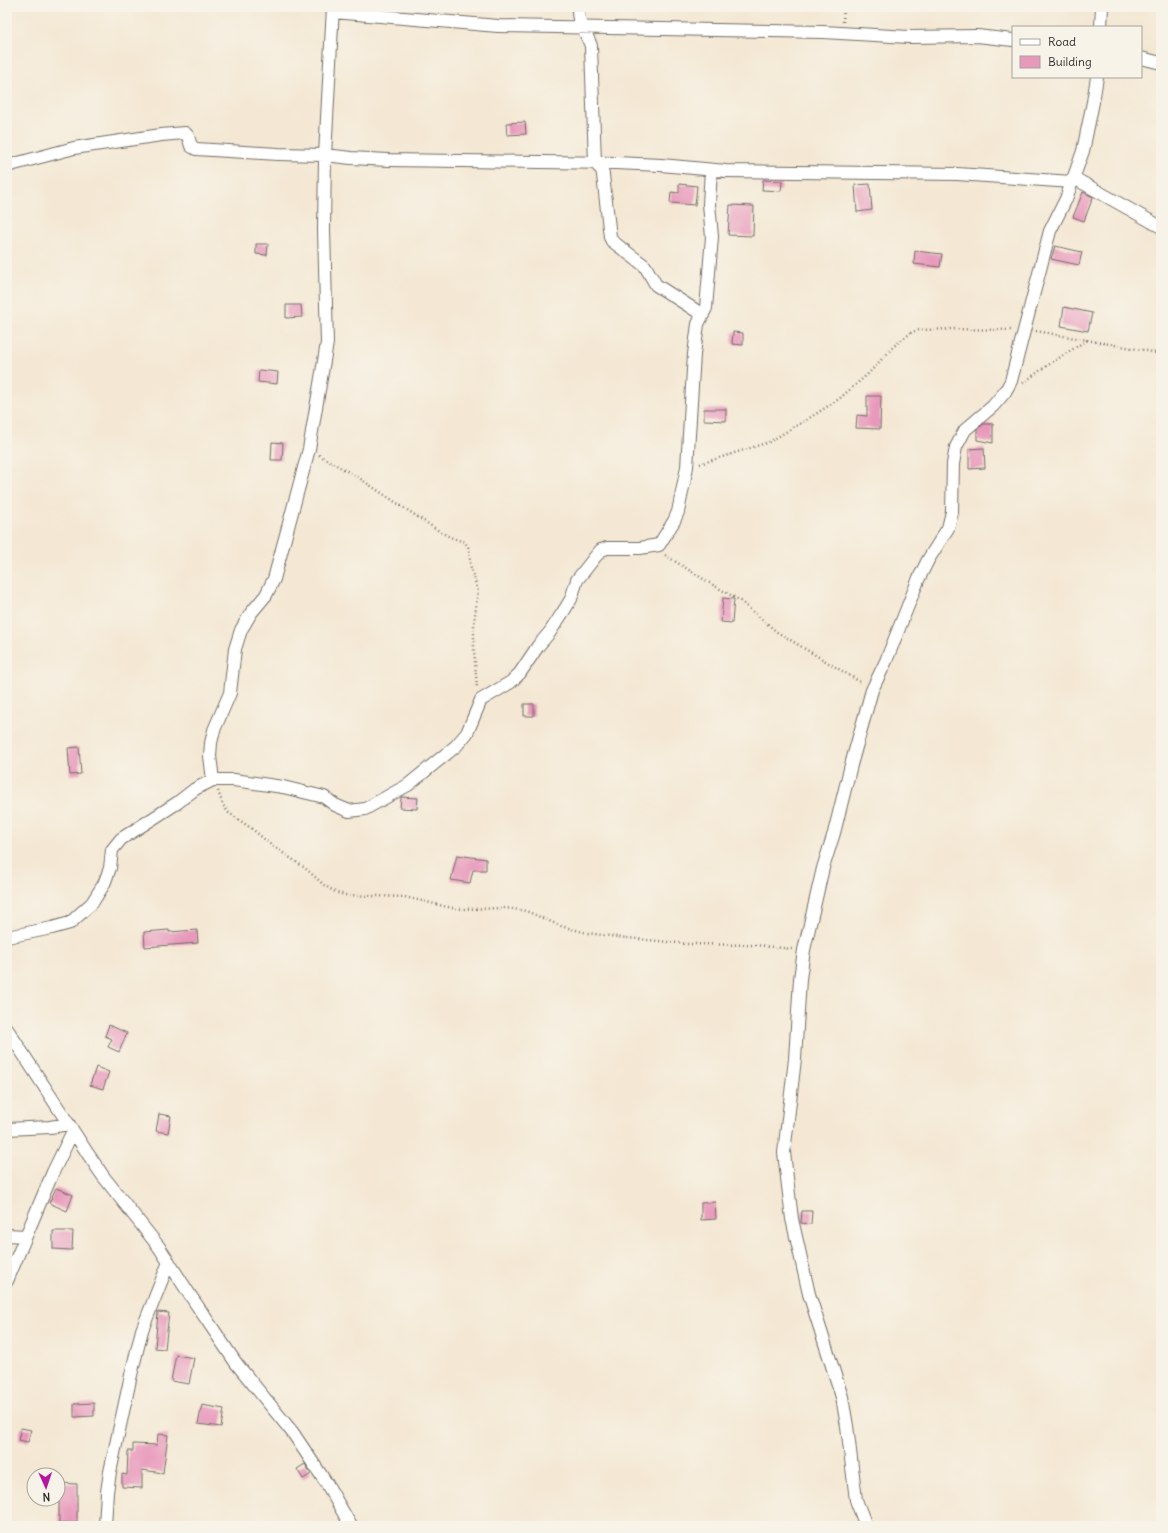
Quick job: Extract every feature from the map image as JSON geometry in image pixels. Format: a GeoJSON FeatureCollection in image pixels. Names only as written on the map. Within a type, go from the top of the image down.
{"type":"FeatureCollection","features":[{"type":"Feature","properties":{"kind":"street"},"geometry":{"type":"LineString","coordinates":[[578,7],[577,15],[581,27],[591,46],[595,163],[602,170],[607,225],[610,237],[612,241],[644,266],[656,285],[703,315]]}},
{"type":"Feature","properties":{"kind":"street"},"geometry":{"type":"LineString","coordinates":[[1101,26],[1102,7]]}},
{"type":"Feature","properties":{"kind":"street"},"geometry":{"type":"LineString","coordinates":[[213,780],[210,756],[211,743],[214,730],[230,693],[235,649],[241,630],[251,613],[266,594],[274,579],[309,449],[327,343],[324,230],[325,155],[333,10],[498,26],[824,32],[909,37],[977,36],[1012,40]]}},
{"type":"Feature","properties":{"kind":"street"},"geometry":{"type":"LineString","coordinates":[[1142,58],[1161,63]]}},
{"type":"Feature","properties":{"kind":"street"},"geometry":{"type":"LineString","coordinates":[[866,1526],[856,1500],[842,1397],[809,1294],[792,1219],[784,1167],[784,1153],[795,1059],[800,978],[804,950],[823,868],[834,834],[872,690],[886,661],[919,578],[928,560],[948,528],[952,512],[953,464],[956,447],[965,430],[993,406],[1005,392],[1015,366],[1050,231],[1066,199],[1083,151],[1097,78]]}},
{"type":"Feature","properties":{"kind":"street"},"geometry":{"type":"LineString","coordinates":[[7,166],[74,148],[184,133],[188,136],[191,146],[196,149],[325,155],[388,160],[595,163],[661,165],[711,170],[957,174],[1073,180],[1161,227]]}},
{"type":"Feature","properties":{"kind":"street"},"geometry":{"type":"LineString","coordinates":[[7,937],[70,923],[92,903],[104,884],[110,868],[112,850],[121,839],[177,803],[195,789],[213,780],[234,780],[283,787],[324,797],[335,805],[349,811],[365,809],[408,785],[456,746],[467,733],[481,700],[511,682],[520,673],[538,646],[550,632],[568,604],[577,580],[601,550],[607,548],[640,548],[659,545],[674,522],[678,512],[687,467],[694,354],[698,324],[706,308],[712,237],[709,204],[711,170]]}},
{"type":"Feature","properties":{"kind":"street"},"geometry":{"type":"LineString","coordinates":[[7,1029],[103,1176],[159,1247],[236,1363],[293,1433],[327,1484],[351,1526]]}},
{"type":"Feature","properties":{"kind":"street"},"geometry":{"type":"LineString","coordinates":[[7,1129],[71,1127]]}},
{"type":"Feature","properties":{"kind":"street"},"geometry":{"type":"LineString","coordinates":[[7,1282],[71,1127]]}},
{"type":"Feature","properties":{"kind":"street"},"geometry":{"type":"LineString","coordinates":[[7,1234],[26,1236]]}},
{"type":"Feature","properties":{"kind":"street"},"geometry":{"type":"LineString","coordinates":[[105,1526],[110,1472],[131,1375],[142,1330],[169,1262]]}},
{"type":"Feature","properties":{"kind":"path"},"geometry":{"type":"LineString","coordinates":[[7,14],[8,7]]}},
{"type":"Feature","properties":{"kind":"path"},"geometry":{"type":"LineString","coordinates":[[814,7],[824,7]]}},
{"type":"Feature","properties":{"kind":"path"},"geometry":{"type":"LineString","coordinates":[[687,467],[769,442],[839,399],[868,374],[900,341],[912,332],[919,330],[1025,330],[1161,354]]}},
{"type":"Feature","properties":{"kind":"path"},"geometry":{"type":"LineString","coordinates":[[1022,384],[1045,367],[1088,340]]}},
{"type":"Feature","properties":{"kind":"path"},"geometry":{"type":"LineString","coordinates":[[309,449],[359,478],[439,530],[464,542],[468,546],[471,569],[478,591],[474,623],[474,649],[479,703]]}},
{"type":"Feature","properties":{"kind":"path"},"geometry":{"type":"LineString","coordinates":[[652,547],[740,600],[777,632],[872,690]]}},
{"type":"Feature","properties":{"kind":"path"},"geometry":{"type":"LineString","coordinates":[[213,780],[223,805],[229,813],[305,868],[324,885],[337,893],[405,897],[462,909],[513,909],[526,911],[561,926],[587,933],[618,937],[688,944],[754,945],[804,950]]}},
{"type":"Feature","properties":{"kind":"building"},"geometry":{"type":"Polygon","coordinates":[[[525,122],[526,134],[507,135],[506,123],[525,122]]]}},
{"type":"Feature","properties":{"kind":"building"},"geometry":{"type":"Polygon","coordinates":[[[763,180],[782,181],[781,191],[762,190],[763,180]]]}},
{"type":"Feature","properties":{"kind":"building"},"geometry":{"type":"Polygon","coordinates":[[[679,184],[697,186],[695,205],[670,203],[671,192],[679,193],[679,184]]]}},
{"type":"Feature","properties":{"kind":"building"},"geometry":{"type":"Polygon","coordinates":[[[870,184],[872,210],[857,212],[855,185],[870,184]]]}},
{"type":"Feature","properties":{"kind":"building"},"geometry":{"type":"Polygon","coordinates":[[[1083,192],[1093,197],[1084,221],[1073,217],[1083,192]]]}},
{"type":"Feature","properties":{"kind":"building"},"geometry":{"type":"Polygon","coordinates":[[[730,205],[754,206],[753,236],[728,235],[730,205]]]}},
{"type":"Feature","properties":{"kind":"building"},"geometry":{"type":"Polygon","coordinates":[[[256,244],[268,244],[267,255],[256,254],[256,244]]]}},
{"type":"Feature","properties":{"kind":"building"},"geometry":{"type":"Polygon","coordinates":[[[1055,246],[1082,252],[1079,265],[1051,259],[1055,246]]]}},
{"type":"Feature","properties":{"kind":"building"},"geometry":{"type":"Polygon","coordinates":[[[915,251],[942,254],[940,267],[914,264],[915,251]]]}},
{"type":"Feature","properties":{"kind":"building"},"geometry":{"type":"Polygon","coordinates":[[[286,305],[301,305],[302,317],[286,318],[286,305]]]}},
{"type":"Feature","properties":{"kind":"building"},"geometry":{"type":"Polygon","coordinates":[[[1064,307],[1092,313],[1088,331],[1061,326],[1064,307]]]}},
{"type":"Feature","properties":{"kind":"building"},"geometry":{"type":"Polygon","coordinates":[[[733,332],[743,333],[743,345],[732,344],[733,332]]]}},
{"type":"Feature","properties":{"kind":"building"},"geometry":{"type":"Polygon","coordinates":[[[259,370],[278,372],[277,384],[258,382],[259,370]]]}},
{"type":"Feature","properties":{"kind":"building"},"geometry":{"type":"Polygon","coordinates":[[[867,396],[881,396],[880,429],[856,428],[857,415],[867,416],[867,396]]]}},
{"type":"Feature","properties":{"kind":"building"},"geometry":{"type":"Polygon","coordinates":[[[704,409],[726,409],[726,421],[704,420],[704,409]]]}},
{"type":"Feature","properties":{"kind":"building"},"geometry":{"type":"Polygon","coordinates":[[[984,424],[993,424],[993,443],[977,440],[977,429],[984,424]]]}},
{"type":"Feature","properties":{"kind":"building"},"geometry":{"type":"Polygon","coordinates":[[[272,442],[283,443],[282,460],[271,460],[272,442]]]}},
{"type":"Feature","properties":{"kind":"building"},"geometry":{"type":"Polygon","coordinates":[[[984,448],[985,468],[969,469],[969,449],[984,448]]]}},
{"type":"Feature","properties":{"kind":"building"},"geometry":{"type":"Polygon","coordinates":[[[723,598],[734,599],[732,623],[721,622],[723,598]]]}},
{"type":"Feature","properties":{"kind":"building"},"geometry":{"type":"Polygon","coordinates":[[[524,704],[534,704],[534,716],[524,716],[524,704]]]}},
{"type":"Feature","properties":{"kind":"building"},"geometry":{"type":"Polygon","coordinates":[[[79,747],[81,774],[70,775],[68,748],[79,747]]]}},
{"type":"Feature","properties":{"kind":"building"},"geometry":{"type":"Polygon","coordinates":[[[401,797],[418,798],[417,809],[400,808],[401,797]]]}},
{"type":"Feature","properties":{"kind":"building"},"geometry":{"type":"Polygon","coordinates":[[[457,855],[486,859],[486,870],[473,870],[470,883],[451,880],[457,855]]]}},
{"type":"Feature","properties":{"kind":"building"},"geometry":{"type":"Polygon","coordinates":[[[169,930],[169,932],[197,930],[198,943],[145,947],[144,932],[169,930]]]}},
{"type":"Feature","properties":{"kind":"building"},"geometry":{"type":"Polygon","coordinates":[[[109,1025],[127,1033],[119,1052],[108,1047],[112,1039],[105,1036],[109,1025]]]}},
{"type":"Feature","properties":{"kind":"building"},"geometry":{"type":"Polygon","coordinates":[[[96,1067],[109,1072],[103,1089],[90,1085],[96,1067]]]}},
{"type":"Feature","properties":{"kind":"building"},"geometry":{"type":"Polygon","coordinates":[[[159,1114],[171,1116],[168,1133],[156,1131],[159,1114]]]}},
{"type":"Feature","properties":{"kind":"building"},"geometry":{"type":"Polygon","coordinates":[[[56,1188],[73,1195],[67,1211],[49,1203],[56,1188]]]}},
{"type":"Feature","properties":{"kind":"building"},"geometry":{"type":"Polygon","coordinates":[[[715,1202],[716,1219],[701,1220],[701,1203],[715,1202]]]}},
{"type":"Feature","properties":{"kind":"building"},"geometry":{"type":"Polygon","coordinates":[[[802,1211],[812,1211],[811,1224],[801,1223],[802,1211]]]}},
{"type":"Feature","properties":{"kind":"building"},"geometry":{"type":"Polygon","coordinates":[[[53,1231],[73,1231],[72,1250],[53,1249],[53,1231]]]}},
{"type":"Feature","properties":{"kind":"building"},"geometry":{"type":"Polygon","coordinates":[[[158,1312],[169,1313],[165,1349],[155,1348],[158,1312]]]}},
{"type":"Feature","properties":{"kind":"building"},"geometry":{"type":"Polygon","coordinates":[[[176,1355],[194,1358],[189,1384],[171,1381],[176,1355]]]}},
{"type":"Feature","properties":{"kind":"building"},"geometry":{"type":"Polygon","coordinates":[[[94,1403],[94,1416],[74,1417],[74,1404],[94,1403]]]}},
{"type":"Feature","properties":{"kind":"building"},"geometry":{"type":"Polygon","coordinates":[[[202,1405],[224,1409],[221,1427],[198,1424],[202,1405]]]}},
{"type":"Feature","properties":{"kind":"building"},"geometry":{"type":"Polygon","coordinates":[[[21,1428],[31,1430],[28,1442],[18,1440],[21,1428]]]}},
{"type":"Feature","properties":{"kind":"building"},"geometry":{"type":"Polygon","coordinates":[[[158,1434],[168,1435],[163,1473],[142,1470],[142,1488],[122,1487],[122,1474],[127,1475],[128,1451],[133,1451],[133,1444],[157,1445],[158,1434]]]}},
{"type":"Feature","properties":{"kind":"building"},"geometry":{"type":"Polygon","coordinates":[[[305,1464],[311,1474],[303,1479],[297,1469],[305,1464]]]}},
{"type":"Feature","properties":{"kind":"building"},"geometry":{"type":"Polygon","coordinates":[[[66,1483],[77,1484],[77,1523],[59,1524],[59,1507],[66,1507],[66,1483]]]}}]}
